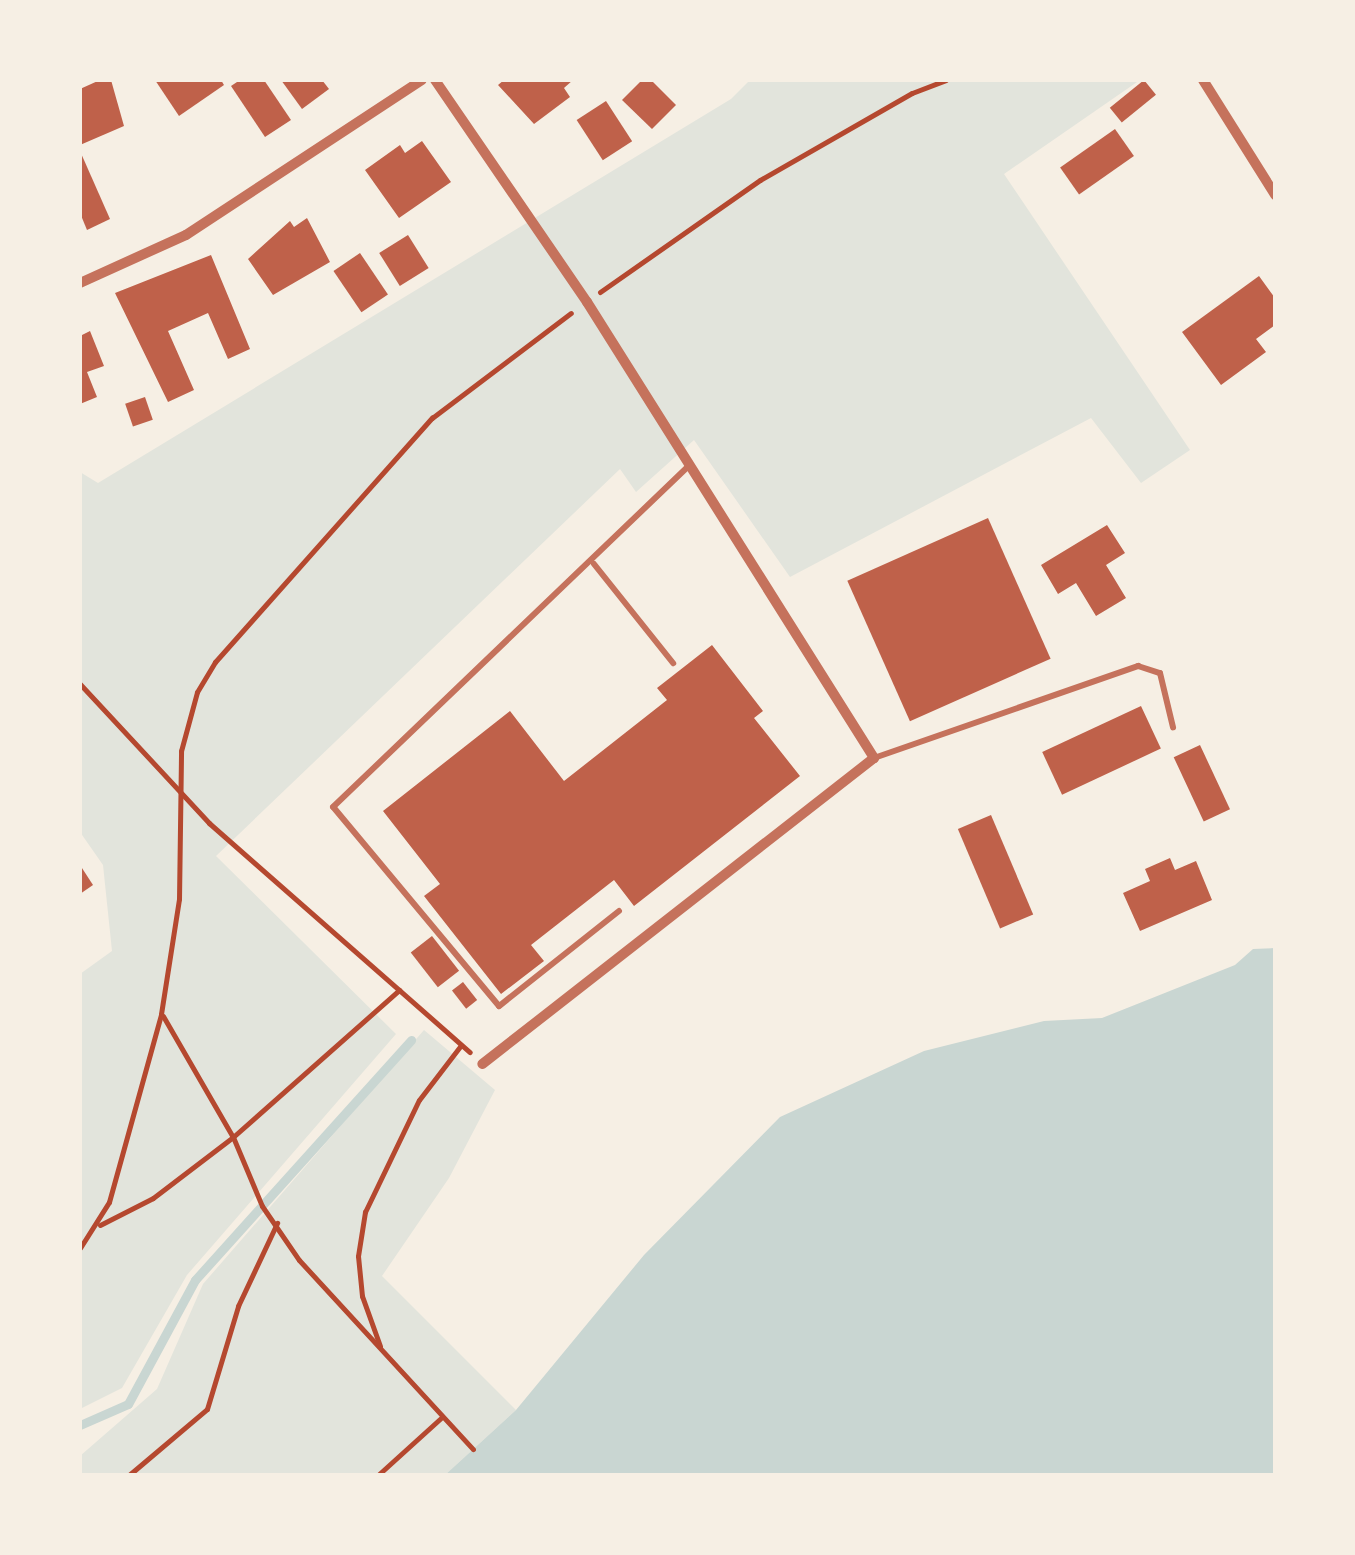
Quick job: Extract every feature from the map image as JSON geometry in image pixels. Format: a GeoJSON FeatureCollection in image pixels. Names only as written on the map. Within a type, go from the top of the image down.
{"type":"FeatureCollection","features":[{"type":"Feature","properties":{"kind":"street"},"geometry":{"type":"LineString","coordinates":[[80,283],[186,236],[422,80]]}},
{"type":"Feature","properties":{"kind":"street"},"geometry":{"type":"LineString","coordinates":[[435,80],[586,302],[874,758],[483,1064]]}},
{"type":"Feature","properties":{"kind":"street"},"geometry":{"type":"LineString","coordinates":[[1203,80],[1275,195]]}},
{"type":"Feature","properties":{"kind":"lane"},"geometry":{"type":"LineString","coordinates":[[619,911],[500,1006],[333,808],[594,564],[690,465]]}},
{"type":"Feature","properties":{"kind":"lane"},"geometry":{"type":"LineString","coordinates":[[594,564],[673,663]]}},
{"type":"Feature","properties":{"kind":"lane"},"geometry":{"type":"LineString","coordinates":[[874,758],[1150,665],[1160,673],[1173,727]]}},
{"type":"Feature","properties":{"kind":"path"},"geometry":{"type":"LineString","coordinates":[[80,1248],[98,1226],[161,1014],[179,899],[184,725],[216,662],[432,418],[586,302],[760,180],[912,93],[946,80]]}},
{"type":"Feature","properties":{"kind":"path"},"geometry":{"type":"LineString","coordinates":[[80,684],[180,791],[483,1064]]}},
{"type":"Feature","properties":{"kind":"path"},"geometry":{"type":"LineString","coordinates":[[98,1226],[153,1198],[233,1136],[398,990]]}},
{"type":"Feature","properties":{"kind":"path"},"geometry":{"type":"LineString","coordinates":[[161,1014],[233,1136],[262,1206],[299,1260],[473,1449]]}},
{"type":"Feature","properties":{"kind":"path"},"geometry":{"type":"LineString","coordinates":[[380,1349],[362,1296],[358,1256],[364,1212],[419,1100],[461,1045]]}},
{"type":"Feature","properties":{"kind":"path"},"geometry":{"type":"LineString","coordinates":[[129,1475],[207,1409],[238,1306],[276,1223]]}},
{"type":"Feature","properties":{"kind":"path"},"geometry":{"type":"LineString","coordinates":[[378,1475],[442,1417]]}},
{"type":"Feature","properties":{"kind":"shaded area"},"geometry":{"type":"Polygon","coordinates":[[[750,80],[1140,80],[1004,174],[1190,450],[1141,483],[1091,418],[790,577],[694,440],[636,492],[620,469],[216,856],[396,1034],[187,1275],[122,1388],[80,1409],[80,974],[112,951],[103,865],[80,832],[80,472],[98,483],[731,99],[750,80]]]}},
{"type":"Feature","properties":{"kind":"shaded area"},"geometry":{"type":"Polygon","coordinates":[[[1275,948],[1275,1475],[445,1475],[516,1410],[644,1255],[780,1117],[924,1051],[1044,1021],[1102,1018],[1235,965],[1253,949],[1275,948]]]}},
{"type":"Feature","properties":{"kind":"shaded area"},"geometry":{"type":"Polygon","coordinates":[[[424,1030],[495,1090],[449,1178],[382,1276],[516,1410],[445,1475],[80,1475],[80,1456],[157,1389],[203,1284],[424,1030]]]}},
{"type":"Feature","properties":{"kind":"building"},"geometry":{"type":"Polygon","coordinates":[[[100,80],[111,80],[124,126],[80,145],[80,89],[100,80]]]}},
{"type":"Feature","properties":{"kind":"building"},"geometry":{"type":"Polygon","coordinates":[[[155,80],[221,80],[224,85],[179,116],[155,80]]]}},
{"type":"Feature","properties":{"kind":"building"},"geometry":{"type":"Polygon","coordinates":[[[240,80],[264,80],[291,120],[265,137],[231,86],[240,80]]]}},
{"type":"Feature","properties":{"kind":"building"},"geometry":{"type":"Polygon","coordinates":[[[281,80],[322,80],[329,89],[302,109],[281,80]]]}},
{"type":"Feature","properties":{"kind":"building"},"geometry":{"type":"Polygon","coordinates":[[[504,80],[573,80],[564,88],[570,97],[534,124],[498,85],[504,80]]]}},
{"type":"Feature","properties":{"kind":"building"},"geometry":{"type":"Polygon","coordinates":[[[642,80],[651,80],[676,105],[652,129],[622,100],[642,80]]]}},
{"type":"Feature","properties":{"kind":"building"},"geometry":{"type":"Polygon","coordinates":[[[1144,80],[1156,95],[1122,122],[1110,108],[1144,80]]]}},
{"type":"Feature","properties":{"kind":"building"},"geometry":{"type":"Polygon","coordinates":[[[606,101],[632,141],[603,160],[577,120],[606,101]]]}},
{"type":"Feature","properties":{"kind":"building"},"geometry":{"type":"Polygon","coordinates":[[[1115,129],[1134,156],[1079,194],[1060,167],[1115,129]]]}},
{"type":"Feature","properties":{"kind":"building"},"geometry":{"type":"Polygon","coordinates":[[[422,141],[451,182],[399,218],[365,170],[400,145],[405,153],[422,141]]]}},
{"type":"Feature","properties":{"kind":"building"},"geometry":{"type":"Polygon","coordinates":[[[80,151],[110,219],[87,230],[80,213],[80,151]]]}},
{"type":"Feature","properties":{"kind":"building"},"geometry":{"type":"Polygon","coordinates":[[[307,218],[330,262],[273,295],[248,259],[290,221],[294,227],[307,218]]]}},
{"type":"Feature","properties":{"kind":"building"},"geometry":{"type":"Polygon","coordinates":[[[408,235],[429,268],[400,286],[379,253],[408,235]]]}},
{"type":"Feature","properties":{"kind":"building"},"geometry":{"type":"Polygon","coordinates":[[[360,253],[388,294],[361,312],[333,271],[360,253]]]}},
{"type":"Feature","properties":{"kind":"building"},"geometry":{"type":"Polygon","coordinates":[[[211,255],[250,349],[228,359],[208,313],[168,331],[194,390],[168,402],[115,293],[211,255]]]}},
{"type":"Feature","properties":{"kind":"building"},"geometry":{"type":"Polygon","coordinates":[[[1259,276],[1275,298],[1275,325],[1256,339],[1266,352],[1221,385],[1182,332],[1259,276]]]}},
{"type":"Feature","properties":{"kind":"building"},"geometry":{"type":"Polygon","coordinates":[[[90,331],[104,366],[87,372],[97,397],[80,404],[80,336],[90,331]]]}},
{"type":"Feature","properties":{"kind":"building"},"geometry":{"type":"Polygon","coordinates":[[[145,397],[153,420],[133,427],[125,404],[145,397]]]}},
{"type":"Feature","properties":{"kind":"building"},"geometry":{"type":"Polygon","coordinates":[[[988,518],[1051,659],[910,721],[847,581],[988,518]]]}},
{"type":"Feature","properties":{"kind":"building"},"geometry":{"type":"Polygon","coordinates":[[[1107,525],[1125,553],[1106,565],[1126,598],[1096,616],[1076,583],[1058,594],[1041,565],[1107,525]]]}},
{"type":"Feature","properties":{"kind":"building"},"geometry":{"type":"Polygon","coordinates":[[[712,645],[763,711],[754,718],[800,776],[634,906],[614,880],[531,945],[544,961],[501,994],[424,896],[440,884],[383,811],[510,711],[564,781],[667,700],[657,688],[712,645]]]}},
{"type":"Feature","properties":{"kind":"building"},"geometry":{"type":"Polygon","coordinates":[[[1141,706],[1161,749],[1062,795],[1042,752],[1141,706]]]}},
{"type":"Feature","properties":{"kind":"building"},"geometry":{"type":"Polygon","coordinates":[[[1200,745],[1230,809],[1204,822],[1174,757],[1200,745]]]}},
{"type":"Feature","properties":{"kind":"building"},"geometry":{"type":"Polygon","coordinates":[[[991,815],[1033,914],[1000,928],[958,829],[991,815]]]}},
{"type":"Feature","properties":{"kind":"building"},"geometry":{"type":"Polygon","coordinates":[[[1170,858],[1175,870],[1196,861],[1212,900],[1140,931],[1123,893],[1150,881],[1145,869],[1170,858]]]}},
{"type":"Feature","properties":{"kind":"building"},"geometry":{"type":"Polygon","coordinates":[[[80,865],[93,885],[80,894],[80,865]]]}},
{"type":"Feature","properties":{"kind":"building"},"geometry":{"type":"Polygon","coordinates":[[[432,936],[459,971],[438,987],[411,953],[432,936]]]}},
{"type":"Feature","properties":{"kind":"building"},"geometry":{"type":"Polygon","coordinates":[[[463,982],[477,1000],[466,1009],[452,991],[463,982]]]}},
{"type":"Feature","properties":{"kind":"waterway"},"geometry":{"type":"LineString","coordinates":[[80,1425],[128,1404],[195,1280],[411,1040]]}}]}
